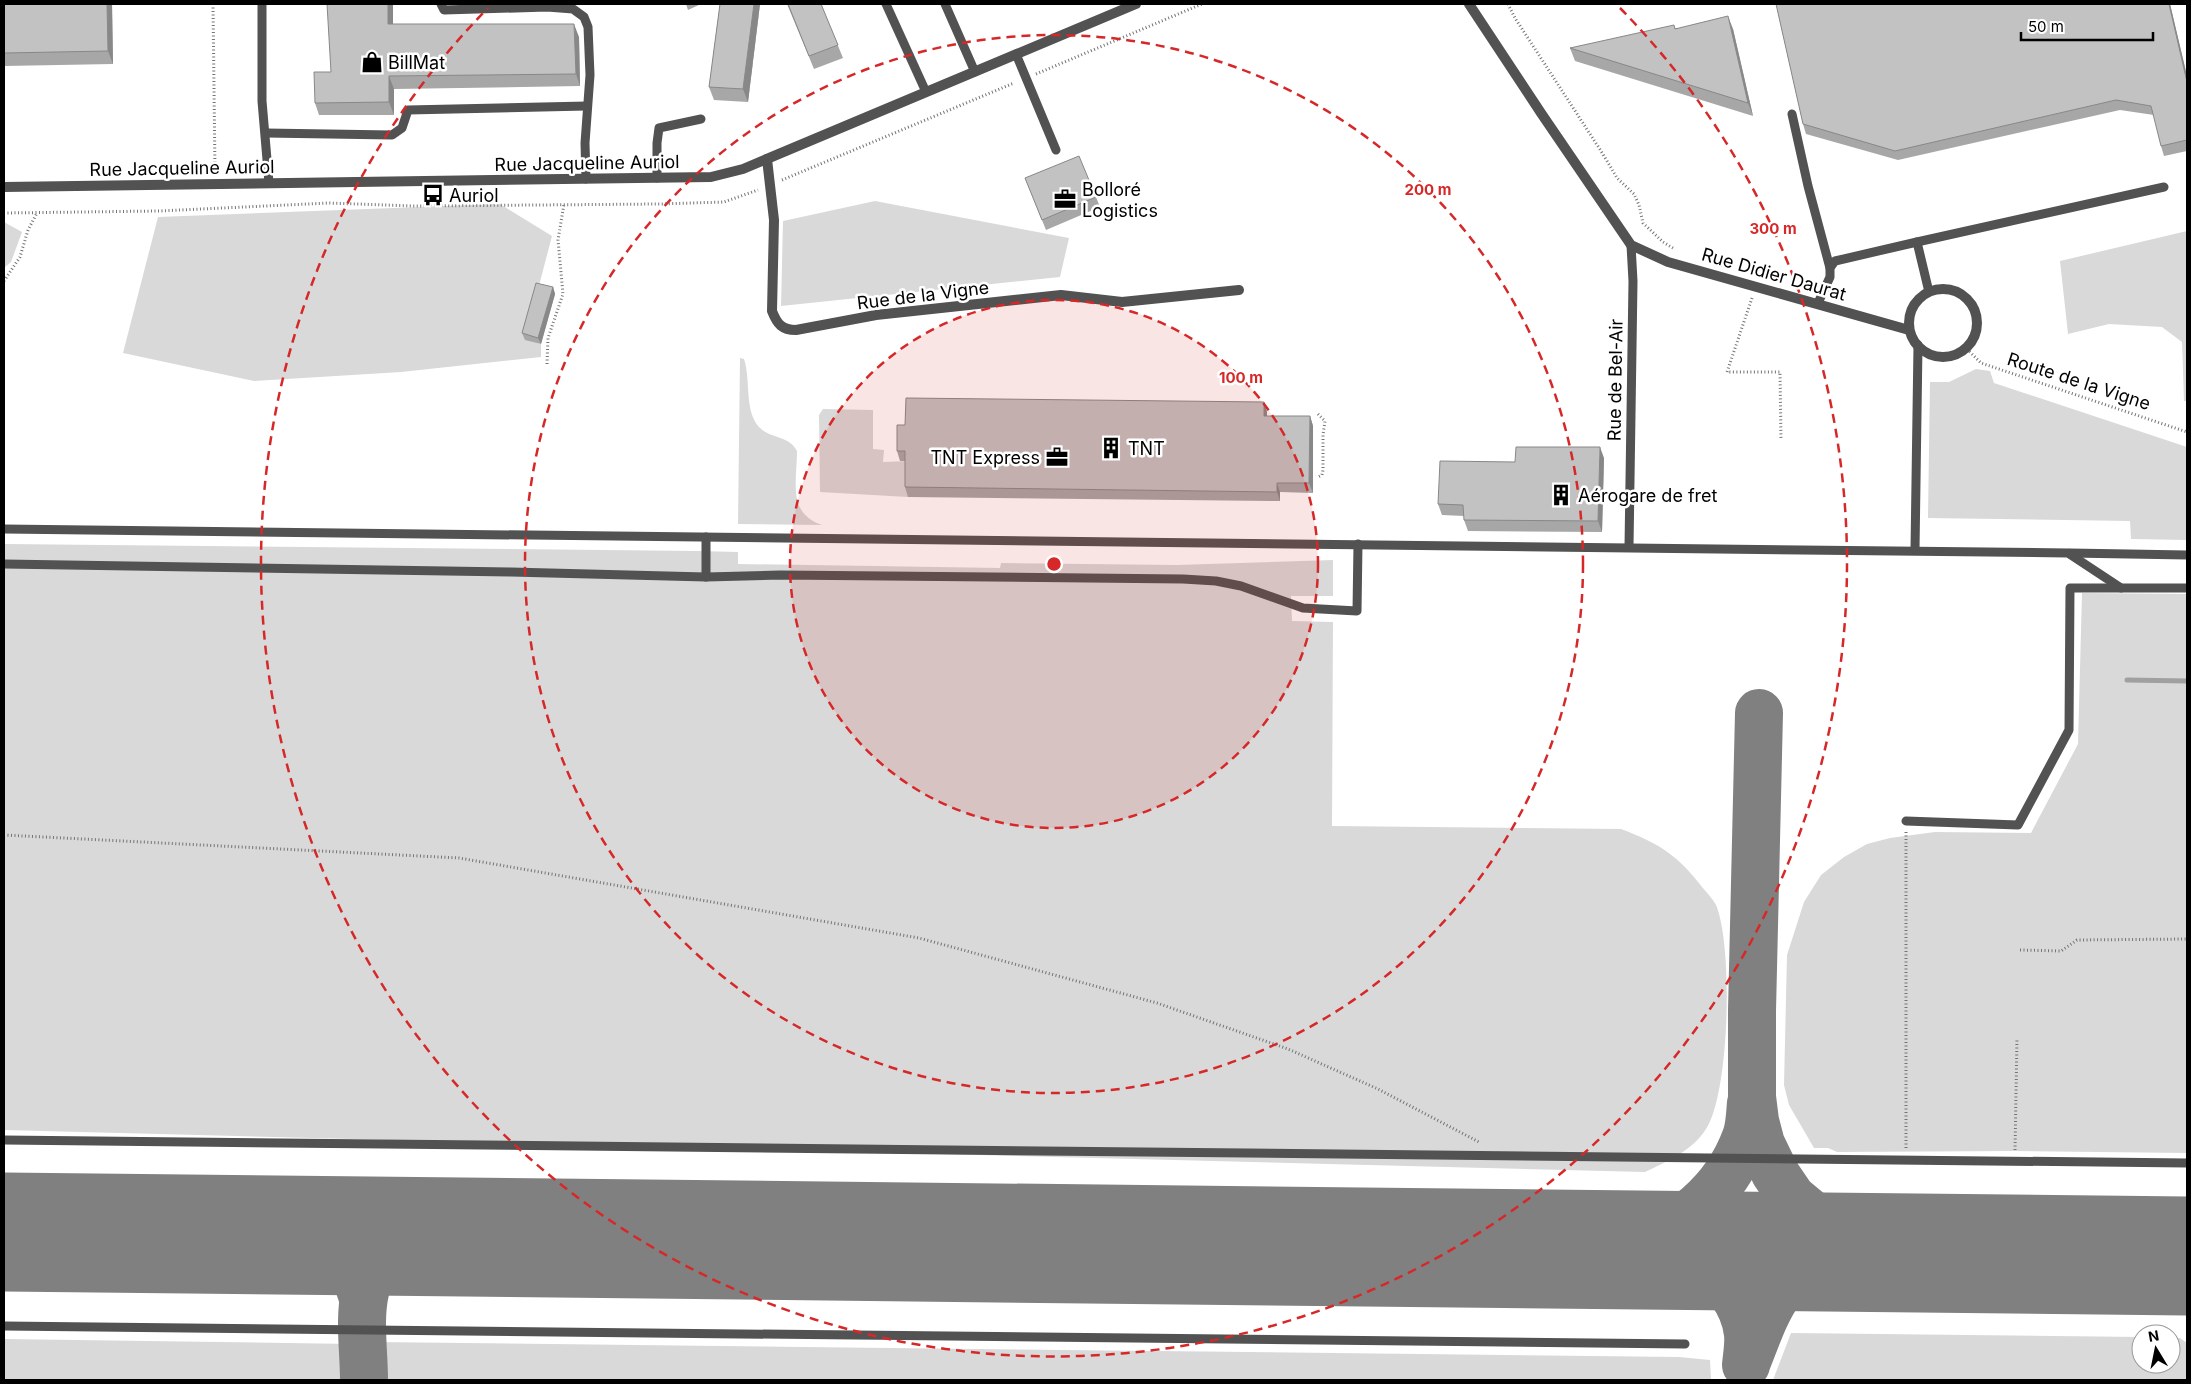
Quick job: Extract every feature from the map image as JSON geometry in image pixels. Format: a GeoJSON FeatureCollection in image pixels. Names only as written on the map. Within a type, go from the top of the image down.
{"type":"FeatureCollection","features":[{"type":"Feature","properties":{"kind":"street","name":"Rue Jacqueline Auriol"},"geometry":{"type":"LineString","coordinates":[[4,187],[711,177],[727,174],[767,159],[1136,4]]}},
{"type":"Feature","properties":{"kind":"street"},"geometry":{"type":"LineString","coordinates":[[1469,4],[1540,113],[1631,245]]}},
{"type":"Feature","properties":{"kind":"street","name":"Rue de la Vigne"},"geometry":{"type":"LineString","coordinates":[[767,159],[774,220],[772,311],[775,320],[781,327],[788,330],[876,315],[1061,295],[1122,302],[1239,290]]}},
{"type":"Feature","properties":{"kind":"street","name":"Rue Didier Daurat"},"geometry":{"type":"LineString","coordinates":[[1631,245],[1668,262],[1909,330]]}},
{"type":"Feature","properties":{"kind":"street"},"geometry":{"type":"LineString","coordinates":[[1944,288],[1956,291],[1972,303],[1977,314],[1978,327],[1967,349],[1949,357],[1936,357],[1925,353],[1914,341],[1909,330],[1910,313],[1916,302],[1929,292],[1944,288]]}},
{"type":"Feature","properties":{"kind":"lane"},"geometry":{"type":"LineString","coordinates":[[262,4],[262,101],[269,184]]}},
{"type":"Feature","properties":{"kind":"lane"},"geometry":{"type":"LineString","coordinates":[[441,4],[444,10],[547,7],[573,9],[584,16],[588,27],[590,75],[587,106],[586,179]]}},
{"type":"Feature","properties":{"kind":"lane"},"geometry":{"type":"LineString","coordinates":[[886,4],[926,92]]}},
{"type":"Feature","properties":{"kind":"lane"},"geometry":{"type":"LineString","coordinates":[[945,4],[975,72]]}},
{"type":"Feature","properties":{"kind":"lane"},"geometry":{"type":"LineString","coordinates":[[1016,54],[1056,150]]}},
{"type":"Feature","properties":{"kind":"lane"},"geometry":{"type":"LineString","coordinates":[[266,134],[392,135],[402,128],[408,110],[587,106]]}},
{"type":"Feature","properties":{"kind":"lane"},"geometry":{"type":"LineString","coordinates":[[1792,114],[1808,186],[1830,268],[1830,277],[1818,303]]}},
{"type":"Feature","properties":{"kind":"lane"},"geometry":{"type":"LineString","coordinates":[[657,178],[657,143],[660,128],[701,119]]}},
{"type":"Feature","properties":{"kind":"lane"},"geometry":{"type":"LineString","coordinates":[[1830,268],[1835,261],[2164,187]]}},
{"type":"Feature","properties":{"kind":"lane"},"geometry":{"type":"LineString","coordinates":[[1917,242],[1929,292]]}},
{"type":"Feature","properties":{"kind":"lane","name":"Rue de Bel-Air"},"geometry":{"type":"LineString","coordinates":[[1629,547],[1633,281],[1631,245]]}},
{"type":"Feature","properties":{"kind":"lane"},"geometry":{"type":"LineString","coordinates":[[1915,550],[1918,345]]}},
{"type":"Feature","properties":{"kind":"lane"},"geometry":{"type":"LineString","coordinates":[[4,530],[1915,550],[2187,555]]}},
{"type":"Feature","properties":{"kind":"lane"},"geometry":{"type":"LineString","coordinates":[[706,538],[706,577]]}},
{"type":"Feature","properties":{"kind":"lane"},"geometry":{"type":"LineString","coordinates":[[4,564],[706,577],[780,575],[1184,579],[1216,581],[1241,586],[1303,608],[1357,611],[1358,544]]}},
{"type":"Feature","properties":{"kind":"lane"},"geometry":{"type":"LineString","coordinates":[[2068,553],[2121,588]]}},
{"type":"Feature","properties":{"kind":"lane"},"geometry":{"type":"LineString","coordinates":[[1906,821],[2018,825],[2069,730],[2070,588],[2187,588]]}},
{"type":"Feature","properties":{"kind":"lane"},"geometry":{"type":"LineString","coordinates":[[4,1140],[2187,1164]]}},
{"type":"Feature","properties":{"kind":"lane"},"geometry":{"type":"LineString","coordinates":[[4,1326],[1685,1344]]}},
{"type":"Feature","properties":{"kind":"path"},"geometry":{"type":"LineString","coordinates":[[213,4],[215,184]]}},
{"type":"Feature","properties":{"kind":"path"},"geometry":{"type":"LineString","coordinates":[[1508,4],[1616,178],[1634,194],[1639,205],[1643,223],[1673,248],[1668,262]]}},
{"type":"Feature","properties":{"kind":"path"},"geometry":{"type":"LineString","coordinates":[[547,364],[548,338],[563,294],[558,240],[564,204]]}},
{"type":"Feature","properties":{"kind":"path"},"geometry":{"type":"LineString","coordinates":[[4,281],[20,257],[28,230],[37,213]]}},
{"type":"Feature","properties":{"kind":"path"},"geometry":{"type":"LineString","coordinates":[[1756,286],[1727,372],[1780,372],[1781,440]]}},
{"type":"Feature","properties":{"kind":"path","name":"Route de la Vigne"},"geometry":{"type":"LineString","coordinates":[[1967,349],[1981,364],[2187,432]]}},
{"type":"Feature","properties":{"kind":"path"},"geometry":{"type":"LineString","coordinates":[[1318,414],[1325,421],[1323,470],[1322,475],[1318,477]]}},
{"type":"Feature","properties":{"kind":"path"},"geometry":{"type":"LineString","coordinates":[[1906,821],[1906,1160]]}},
{"type":"Feature","properties":{"kind":"path"},"geometry":{"type":"LineString","coordinates":[[4,835],[459,858],[919,938],[1157,1002],[1288,1049],[1378,1089],[1480,1143]]}},
{"type":"Feature","properties":{"kind":"path"},"geometry":{"type":"LineString","coordinates":[[2020,950],[2061,951],[2077,940],[2187,938]]}},
{"type":"Feature","properties":{"kind":"path"},"geometry":{"type":"LineString","coordinates":[[2015,1151],[2017,1038]]}},
{"type":"Feature","properties":{"kind":"shaded area"},"geometry":{"type":"Polygon","coordinates":[[[875,201],[1069,238],[1060,277],[781,306],[783,221],[875,201]]]}},
{"type":"Feature","properties":{"kind":"shaded area"},"geometry":{"type":"Polygon","coordinates":[[[500,204],[552,236],[525,339],[541,344],[541,357],[401,372],[254,381],[123,353],[158,217],[500,204]]]}},
{"type":"Feature","properties":{"kind":"shaded area"},"geometry":{"type":"Polygon","coordinates":[[[4,222],[22,232],[11,262],[4,268],[4,222]]]}},
{"type":"Feature","properties":{"kind":"shaded area"},"geometry":{"type":"Polygon","coordinates":[[[2187,231],[2187,401],[2184,401],[2182,342],[2162,327],[2109,324],[2068,334],[2060,261],[2187,231]]]}},
{"type":"Feature","properties":{"kind":"shaded area"},"geometry":{"type":"Polygon","coordinates":[[[740,358],[744,359],[746,367],[751,412],[754,420],[763,431],[794,446],[797,451],[796,495],[799,504],[803,513],[811,520],[822,525],[738,524],[740,358]]]}},
{"type":"Feature","properties":{"kind":"shaded area"},"geometry":{"type":"Polygon","coordinates":[[[1976,369],[1990,371],[1994,383],[2187,447],[2187,540],[2131,539],[2130,521],[1928,518],[1930,382],[1949,382],[1976,369]]]}},
{"type":"Feature","properties":{"kind":"shaded area"},"geometry":{"type":"Polygon","coordinates":[[[823,409],[873,410],[873,449],[884,450],[883,462],[909,461],[908,484],[904,487],[908,488],[908,497],[820,492],[819,415],[823,409]]]}},
{"type":"Feature","properties":{"kind":"shaded area"},"geometry":{"type":"Polygon","coordinates":[[[4,544],[698,551],[738,552],[738,564],[1000,568],[1001,563],[1177,565],[1333,560],[1333,596],[1291,596],[1292,621],[1333,622],[1332,826],[1621,829],[1646,839],[1676,858],[1712,898],[1716,905],[1721,925],[1727,984],[1726,1018],[1720,1084],[1714,1110],[1706,1129],[1694,1143],[1679,1155],[1645,1172],[4,1130],[4,544]]]}},
{"type":"Feature","properties":{"kind":"shaded area"},"geometry":{"type":"Polygon","coordinates":[[[2082,593],[2187,594],[2187,1153],[2015,1151],[1837,1152],[1828,1148],[1814,1148],[1789,1105],[1784,1085],[1787,955],[1804,902],[1821,875],[1844,857],[1867,844],[1890,838],[1935,832],[2031,833],[2078,744],[2082,593]]]}},
{"type":"Feature","properties":{"kind":"shaded area"},"geometry":{"type":"Polygon","coordinates":[[[1791,1333],[2131,1337],[2131,1374],[2181,1374],[2181,1339],[2187,1343],[2187,1380],[1773,1380],[1791,1333]]]}},
{"type":"Feature","properties":{"kind":"shaded area"},"geometry":{"type":"Polygon","coordinates":[[[4,1339],[353,1344],[353,1380],[4,1380],[4,1339]]]}},
{"type":"Feature","properties":{"kind":"shaded area"},"geometry":{"type":"Polygon","coordinates":[[[374,1342],[1679,1357],[1710,1360],[1711,1380],[374,1380],[374,1342]]]}},
{"type":"Feature","properties":{"kind":"building"},"geometry":{"type":"Polygon","coordinates":[[[4,4],[107,4],[108,51],[4,53],[4,4]]]}},
{"type":"Feature","properties":{"kind":"building"},"geometry":{"type":"Polygon","coordinates":[[[327,4],[388,4],[388,24],[574,24],[576,74],[389,76],[389,102],[315,103],[314,72],[331,72],[327,4]]]}},
{"type":"Feature","properties":{"kind":"building"},"geometry":{"type":"Polygon","coordinates":[[[720,4],[754,4],[743,89],[709,87],[720,4]]]}},
{"type":"Feature","properties":{"kind":"building"},"geometry":{"type":"Polygon","coordinates":[[[788,4],[821,4],[838,45],[809,56],[788,4]]]}},
{"type":"Feature","properties":{"kind":"building"},"geometry":{"type":"Polygon","coordinates":[[[1776,4],[2169,4],[2187,82],[2187,140],[2161,146],[2151,106],[2116,100],[1895,151],[1803,124],[1776,4]]]}},
{"type":"Feature","properties":{"kind":"building"},"geometry":{"type":"Polygon","coordinates":[[[1728,16],[1748,103],[1570,48],[1674,25],[1675,29],[1728,16]]]}},
{"type":"Feature","properties":{"kind":"building"},"geometry":{"type":"Polygon","coordinates":[[[1079,156],[1096,197],[1042,220],[1025,178],[1079,156]]]}},
{"type":"Feature","properties":{"kind":"building"},"geometry":{"type":"Polygon","coordinates":[[[536,283],[553,287],[538,338],[522,333],[536,283]]]}},
{"type":"Feature","properties":{"kind":"building","name":"TNT"},"geometry":{"type":"Polygon","coordinates":[[[906,398],[1264,402],[1264,416],[1310,416],[1309,483],[1277,483],[1277,492],[905,487],[905,451],[897,451],[897,425],[905,425],[906,398]]]}},
{"type":"Feature","properties":{"kind":"building"},"geometry":{"type":"Polygon","coordinates":[[[1516,447],[1600,447],[1598,521],[1464,520],[1463,505],[1438,504],[1440,461],[1515,462],[1516,447]]]}},
{"type":"Feature","properties":{"kind":"waterway"},"geometry":{"type":"LineString","coordinates":[[2127,680],[2187,681]]}},
{"type":"Feature","properties":{"kind":"taxiway"},"geometry":{"type":"LineString","coordinates":[[1759,713],[1752,1011],[1752,1097],[1755,1121],[1761,1144],[1775,1173],[1792,1198],[1810,1213],[1846,1236],[1912,1255]]}},
{"type":"Feature","properties":{"kind":"taxiway"},"geometry":{"type":"LineString","coordinates":[[1492,1250],[1616,1245],[1643,1238],[1663,1230],[1698,1207],[1726,1175],[1746,1137],[1751,1103]]}},
{"type":"Feature","properties":{"kind":"taxiway"},"geometry":{"type":"LineString","coordinates":[[303,1236],[343,1257],[354,1273],[363,1298]]}},
{"type":"Feature","properties":{"kind":"taxiway"},"geometry":{"type":"LineString","coordinates":[[364,1380],[363,1304],[366,1286],[373,1270],[384,1256],[401,1245],[431,1237]]}},
{"type":"Feature","properties":{"kind":"taxiway"},"geometry":{"type":"LineString","coordinates":[[1618,1253],[1676,1255],[1694,1260],[1714,1273],[1723,1281],[1737,1301],[1746,1323],[1748,1334],[1746,1365]]}},
{"type":"Feature","properties":{"kind":"taxiway"},"geometry":{"type":"LineString","coordinates":[[1748,1359],[1761,1326],[1776,1296],[1799,1272],[1814,1263],[1832,1258],[1886,1256]]}},
{"type":"Feature","properties":{"kind":"taxiway"},"geometry":{"type":"LineString","coordinates":[[2156,1259],[2187,1265]]}},
{"type":"Feature","properties":{"kind":"runway"},"geometry":{"type":"LineString","coordinates":[[4,1232],[2187,1256]]}},
{"type":"Feature","properties":{"kind":"place","name":"BillMat"},"geometry":{"type":"Point","coordinates":[372,62]}},
{"type":"Feature","properties":{"kind":"place","name":"Auriol"},"geometry":{"type":"Point","coordinates":[433,195]}},
{"type":"Feature","properties":{"kind":"place","name":"Bolloré Logistics"},"geometry":{"type":"Point","coordinates":[1065,199]}},
{"type":"Feature","properties":{"kind":"place","name":"TNT"},"geometry":{"type":"Point","coordinates":[1111,448]}},
{"type":"Feature","properties":{"kind":"place","name":"TNT Express"},"geometry":{"type":"Point","coordinates":[1057,457]}},
{"type":"Feature","properties":{"kind":"place","name":"Aérogare de fret"},"geometry":{"type":"Point","coordinates":[1561,495]}}]}
